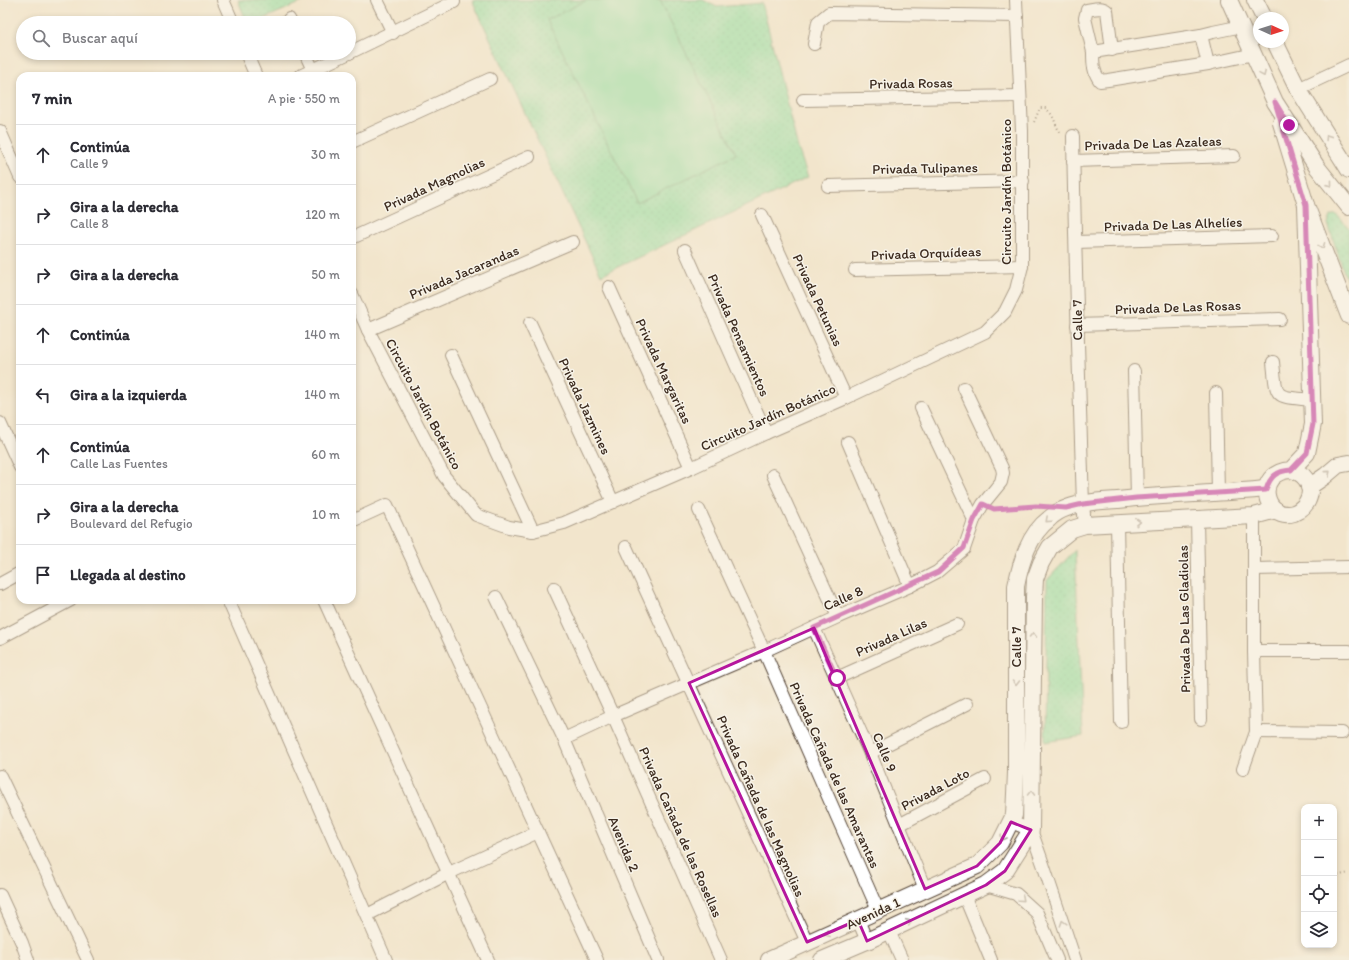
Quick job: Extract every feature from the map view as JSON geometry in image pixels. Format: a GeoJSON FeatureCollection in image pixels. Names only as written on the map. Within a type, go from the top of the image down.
{"type":"FeatureCollection","features":[{"type":"Feature","properties":{"kind":"main road"},"geometry":{"type":"LineString","coordinates":[[1229,0],[1275,102],[1306,205],[1349,316]]}},
{"type":"Feature","properties":{"kind":"main road"},"geometry":{"type":"LineString","coordinates":[[1255,0],[1261,12]]}},
{"type":"Feature","properties":{"kind":"main road"},"geometry":{"type":"LineString","coordinates":[[1278,48],[1298,89],[1349,170]]}},
{"type":"Feature","properties":{"kind":"main road"},"geometry":{"type":"LineString","coordinates":[[1275,102],[1317,167],[1349,207]]}},
{"type":"Feature","properties":{"kind":"main road"},"geometry":{"type":"LineString","coordinates":[[1291,470],[1307,453],[1313,424],[1306,205]]}},
{"type":"Feature","properties":{"kind":"main road"},"geometry":{"type":"LineString","coordinates":[[1309,487],[1338,465],[1349,463]]}},
{"type":"Feature","properties":{"kind":"main road"},"geometry":{"type":"LineString","coordinates":[[1283,470],[1291,470],[1302,474],[1309,487],[1310,496],[1307,503],[1299,511],[1292,514],[1283,513],[1276,510],[1268,501],[1266,490],[1268,482],[1276,473],[1283,470]]}},
{"type":"Feature","properties":{"kind":"main road"},"geometry":{"type":"LineString","coordinates":[[1083,504],[1136,498],[1266,490]]}},
{"type":"Feature","properties":{"kind":"main road","name":"Calle 7"},"geometry":{"type":"LineString","coordinates":[[977,866],[1000,843],[1014,815],[1016,773],[1016,586],[1020,564],[1028,546],[1048,519],[1066,508],[1083,504]]}},
{"type":"Feature","properties":{"kind":"main road"},"geometry":{"type":"LineString","coordinates":[[1085,525],[1254,516],[1276,510]]}},
{"type":"Feature","properties":{"kind":"main road","name":"Calle 7"},"geometry":{"type":"LineString","coordinates":[[986,885],[1005,871],[1028,837],[1031,830],[1035,579],[1041,563],[1050,548],[1072,529],[1085,525]]}},
{"type":"Feature","properties":{"kind":"main road","name":"Avenida 1"},"geometry":{"type":"LineString","coordinates":[[769,960],[977,866]]}},
{"type":"Feature","properties":{"kind":"main road","name":"Avenida 1"},"geometry":{"type":"LineString","coordinates":[[822,960],[889,931],[986,885]]}},
{"type":"Feature","properties":{"kind":"street"},"geometry":{"type":"LineString","coordinates":[[223,0],[230,16]]}},
{"type":"Feature","properties":{"kind":"street"},"geometry":{"type":"LineString","coordinates":[[377,0],[393,32]]}},
{"type":"Feature","properties":{"kind":"street","name":"Circuito Jardín Botánico"},"geometry":{"type":"LineString","coordinates":[[356,303],[368,330],[444,476],[476,515],[509,527],[533,530],[564,523],[846,398],[984,332],[1005,312],[1016,290],[1022,266],[1023,181],[1016,0]]}},
{"type":"Feature","properties":{"kind":"street"},"geometry":{"type":"LineString","coordinates":[[356,50],[454,2]]}},
{"type":"Feature","properties":{"kind":"street"},"geometry":{"type":"LineString","coordinates":[[1112,50],[1107,11],[1102,8],[1087,10],[1085,18],[1093,52],[1095,76],[1100,81],[1208,64],[1254,54]]}},
{"type":"Feature","properties":{"kind":"street"},"geometry":{"type":"LineString","coordinates":[[814,44],[818,22],[829,14],[1017,16]]}},
{"type":"Feature","properties":{"kind":"street"},"geometry":{"type":"LineString","coordinates":[[1093,52],[1201,35],[1242,26]]}},
{"type":"Feature","properties":{"kind":"street"},"geometry":{"type":"LineString","coordinates":[[1201,35],[1208,64]]}},
{"type":"Feature","properties":{"kind":"street"},"geometry":{"type":"LineString","coordinates":[[249,60],[254,72]]}},
{"type":"Feature","properties":{"kind":"street"},"geometry":{"type":"LineString","coordinates":[[308,60],[313,70]]}},
{"type":"Feature","properties":{"kind":"street"},"geometry":{"type":"LineString","coordinates":[[309,72],[334,60]]}},
{"type":"Feature","properties":{"kind":"street"},"geometry":{"type":"LineString","coordinates":[[1298,89],[1349,65]]}},
{"type":"Feature","properties":{"kind":"street"},"geometry":{"type":"LineString","coordinates":[[356,140],[490,79]]}},
{"type":"Feature","properties":{"kind":"street","name":"Privada Rosas"},"geometry":{"type":"LineString","coordinates":[[803,100],[1020,96]]}},
{"type":"Feature","properties":{"kind":"street"},"geometry":{"type":"LineString","coordinates":[[0,131],[16,168]]}},
{"type":"Feature","properties":{"kind":"street","name":"Calle 7"},"geometry":{"type":"LineString","coordinates":[[1073,140],[1077,324],[1085,525]]}},
{"type":"Feature","properties":{"kind":"street","name":"Privada De Las Azaleas"},"geometry":{"type":"LineString","coordinates":[[1073,161],[1234,156]]}},
{"type":"Feature","properties":{"kind":"street","name":"Privada Magnolias"},"geometry":{"type":"LineString","coordinates":[[356,236],[528,157]]}},
{"type":"Feature","properties":{"kind":"street","name":"Privada Tulipanes"},"geometry":{"type":"LineString","coordinates":[[828,186],[1023,181]]}},
{"type":"Feature","properties":{"kind":"street","name":"Privada Petunias"},"geometry":{"type":"LineString","coordinates":[[762,215],[846,398]]}},
{"type":"Feature","properties":{"kind":"street","name":"Privada De Las Alhelíes"},"geometry":{"type":"LineString","coordinates":[[1076,242],[1272,236]]}},
{"type":"Feature","properties":{"kind":"street","name":"Privada Jacarandas"},"geometry":{"type":"LineString","coordinates":[[368,330],[573,242]]}},
{"type":"Feature","properties":{"kind":"street","name":"Privada Pensamientos"},"geometry":{"type":"LineString","coordinates":[[685,250],[766,433]]}},
{"type":"Feature","properties":{"kind":"street","name":"Privada Orquídeas"},"geometry":{"type":"LineString","coordinates":[[855,270],[1022,266]]}},
{"type":"Feature","properties":{"kind":"street","name":"Privada Margaritas"},"geometry":{"type":"LineString","coordinates":[[609,287],[691,468]]}},
{"type":"Feature","properties":{"kind":"street","name":"Privada De Las Rosas"},"geometry":{"type":"LineString","coordinates":[[1077,324],[1280,318]]}},
{"type":"Feature","properties":{"kind":"street","name":"Privada Jazmines"},"geometry":{"type":"LineString","coordinates":[[530,323],[613,502]]}},
{"type":"Feature","properties":{"kind":"street"},"geometry":{"type":"LineString","coordinates":[[451,355],[533,530]]}},
{"type":"Feature","properties":{"kind":"street"},"geometry":{"type":"LineString","coordinates":[[1273,362],[1276,389],[1282,397],[1312,400]]}},
{"type":"Feature","properties":{"kind":"street"},"geometry":{"type":"LineString","coordinates":[[1134,371],[1136,498]]}},
{"type":"Feature","properties":{"kind":"street","name":"Calle 8"},"geometry":{"type":"LineString","coordinates":[[564,739],[613,716],[764,651],[838,616],[910,586],[938,572],[960,553],[966,543],[974,520],[983,504],[1001,482],[1003,473],[964,388]]}},
{"type":"Feature","properties":{"kind":"street"},"geometry":{"type":"LineString","coordinates":[[1216,393],[1218,493]]}},
{"type":"Feature","properties":{"kind":"street"},"geometry":{"type":"LineString","coordinates":[[921,408],[974,520]]}},
{"type":"Feature","properties":{"kind":"street"},"geometry":{"type":"LineString","coordinates":[[0,423],[16,458]]}},
{"type":"Feature","properties":{"kind":"street"},"geometry":{"type":"LineString","coordinates":[[848,442],[910,586]]}},
{"type":"Feature","properties":{"kind":"street"},"geometry":{"type":"LineString","coordinates":[[773,474],[838,616]]}},
{"type":"Feature","properties":{"kind":"street"},"geometry":{"type":"LineString","coordinates":[[356,519],[387,505],[597,960]]}},
{"type":"Feature","properties":{"kind":"street","name":"Privada Cañada de las Amarantas"},"geometry":{"type":"LineString","coordinates":[[699,510],[764,651],[878,910]]}},
{"type":"Feature","properties":{"kind":"street"},"geometry":{"type":"LineString","coordinates":[[1244,769],[1256,732],[1254,651],[1254,516]]}},
{"type":"Feature","properties":{"kind":"street","name":"Privada De Las Gladiolas"},"geometry":{"type":"LineString","coordinates":[[1197,519],[1201,719]]}},
{"type":"Feature","properties":{"kind":"street"},"geometry":{"type":"LineString","coordinates":[[1116,523],[1121,722]]}},
{"type":"Feature","properties":{"kind":"street","name":"Privada Cañada de las Magnolias"},"geometry":{"type":"LineString","coordinates":[[626,547],[807,942]]}},
{"type":"Feature","properties":{"kind":"street"},"geometry":{"type":"LineString","coordinates":[[1254,569],[1349,567]]}},
{"type":"Feature","properties":{"kind":"street"},"geometry":{"type":"LineString","coordinates":[[0,584],[16,575]]}},
{"type":"Feature","properties":{"kind":"street","name":"Privada Cañada de las Rosellas"},"geometry":{"type":"LineString","coordinates":[[554,588],[613,716],[721,960]]}},
{"type":"Feature","properties":{"kind":"street","name":"Avenida 2"},"geometry":{"type":"LineString","coordinates":[[496,597],[564,739],[658,960]]}},
{"type":"Feature","properties":{"kind":"street"},"geometry":{"type":"LineString","coordinates":[[0,638],[64,604]]}},
{"type":"Feature","properties":{"kind":"street"},"geometry":{"type":"LineString","coordinates":[[230,604],[386,960]]}},
{"type":"Feature","properties":{"kind":"street"},"geometry":{"type":"LineString","coordinates":[[326,604],[488,960]]}},
{"type":"Feature","properties":{"kind":"street","name":"Privada Lilas"},"geometry":{"type":"LineString","coordinates":[[837,678],[957,624]]}},
{"type":"Feature","properties":{"kind":"street","name":"Calle 9"},"geometry":{"type":"LineString","coordinates":[[814,628],[870,753],[926,889]]}},
{"type":"Feature","properties":{"kind":"street"},"geometry":{"type":"LineString","coordinates":[[1254,651],[1349,651]]}},
{"type":"Feature","properties":{"kind":"street"},"geometry":{"type":"LineString","coordinates":[[870,753],[967,704]]}},
{"type":"Feature","properties":{"kind":"street"},"geometry":{"type":"LineString","coordinates":[[1256,732],[1342,733]]}},
{"type":"Feature","properties":{"kind":"street"},"geometry":{"type":"LineString","coordinates":[[0,776],[88,960]]}},
{"type":"Feature","properties":{"kind":"street","name":"Privada Loto"},"geometry":{"type":"LineString","coordinates":[[899,825],[985,780]]}},
{"type":"Feature","properties":{"kind":"street"},"geometry":{"type":"LineString","coordinates":[[1011,822],[1031,830]]}},
{"type":"Feature","properties":{"kind":"street","name":"Calle 7"},"geometry":{"type":"LineString","coordinates":[[1031,830],[1074,960]]}},
{"type":"Feature","properties":{"kind":"street"},"geometry":{"type":"LineString","coordinates":[[367,915],[448,873],[538,832]]}},
{"type":"Feature","properties":{"kind":"street"},"geometry":{"type":"LineString","coordinates":[[986,885],[1016,894],[1037,913],[1057,960]]}},
{"type":"Feature","properties":{"kind":"street"},"geometry":{"type":"LineString","coordinates":[[0,895],[22,943],[28,960]]}},
{"type":"Feature","properties":{"kind":"street"},"geometry":{"type":"LineString","coordinates":[[964,895],[991,960]]}},
{"type":"Feature","properties":{"kind":"street"},"geometry":{"type":"LineString","coordinates":[[858,920],[867,941]]}},
{"type":"Feature","properties":{"kind":"street"},"geometry":{"type":"LineString","coordinates":[[889,931],[902,960]]}},
{"type":"Feature","properties":{"kind":"path"},"geometry":{"type":"LineString","coordinates":[[1022,131],[1032,126],[1040,108],[1045,108],[1052,113],[1059,130],[1073,140]]}},
{"type":"Feature","properties":{"kind":"path"},"geometry":{"type":"LineString","coordinates":[[983,504],[994,509],[1044,507]]}},
{"type":"Feature","properties":{"kind":"path"},"geometry":{"type":"LineString","coordinates":[[1337,875],[1349,873]]}},
{"type":"Feature","properties":{"kind":"highlighted area"},"geometry":{"type":"Polygon","coordinates":[[[814,628],[925,889],[977,866],[1000,843],[1011,822],[1031,830],[1005,871],[986,885],[867,941],[858,920],[807,942],[689,683],[814,628]]]}},
{"type":"Feature","properties":{"kind":"green space"},"geometry":{"type":"Polygon","coordinates":[[[238,0],[307,0],[270,16],[244,16],[238,0]]]}},
{"type":"Feature","properties":{"kind":"green space"},"geometry":{"type":"Polygon","coordinates":[[[472,0],[703,0],[717,7],[762,3],[798,148],[808,177],[601,275],[472,0]]]}},
{"type":"Feature","properties":{"kind":"green space"},"geometry":{"type":"Polygon","coordinates":[[[587,0],[660,0],[736,154],[637,203],[547,20],[587,0]]]}},
{"type":"Feature","properties":{"kind":"green space"},"geometry":{"type":"Polygon","coordinates":[[[1336,214],[1349,228],[1348,285],[1328,224],[1331,216],[1336,214]]]}},
{"type":"Feature","properties":{"kind":"green space"},"geometry":{"type":"Polygon","coordinates":[[[1075,550],[1083,736],[1045,742],[1047,580],[1075,550]]]}},
{"type":"Feature","properties":{"kind":"route"},"geometry":{"type":"LineString","coordinates":[[837,678],[814,628],[838,616],[910,586],[938,572],[964,548],[974,520],[983,504],[994,509],[1036,506],[1066,508],[1083,504],[1136,498],[1266,490],[1268,482],[1276,473],[1283,470],[1291,470],[1307,453],[1313,424],[1306,205],[1275,102],[1289,125]]}}]}
